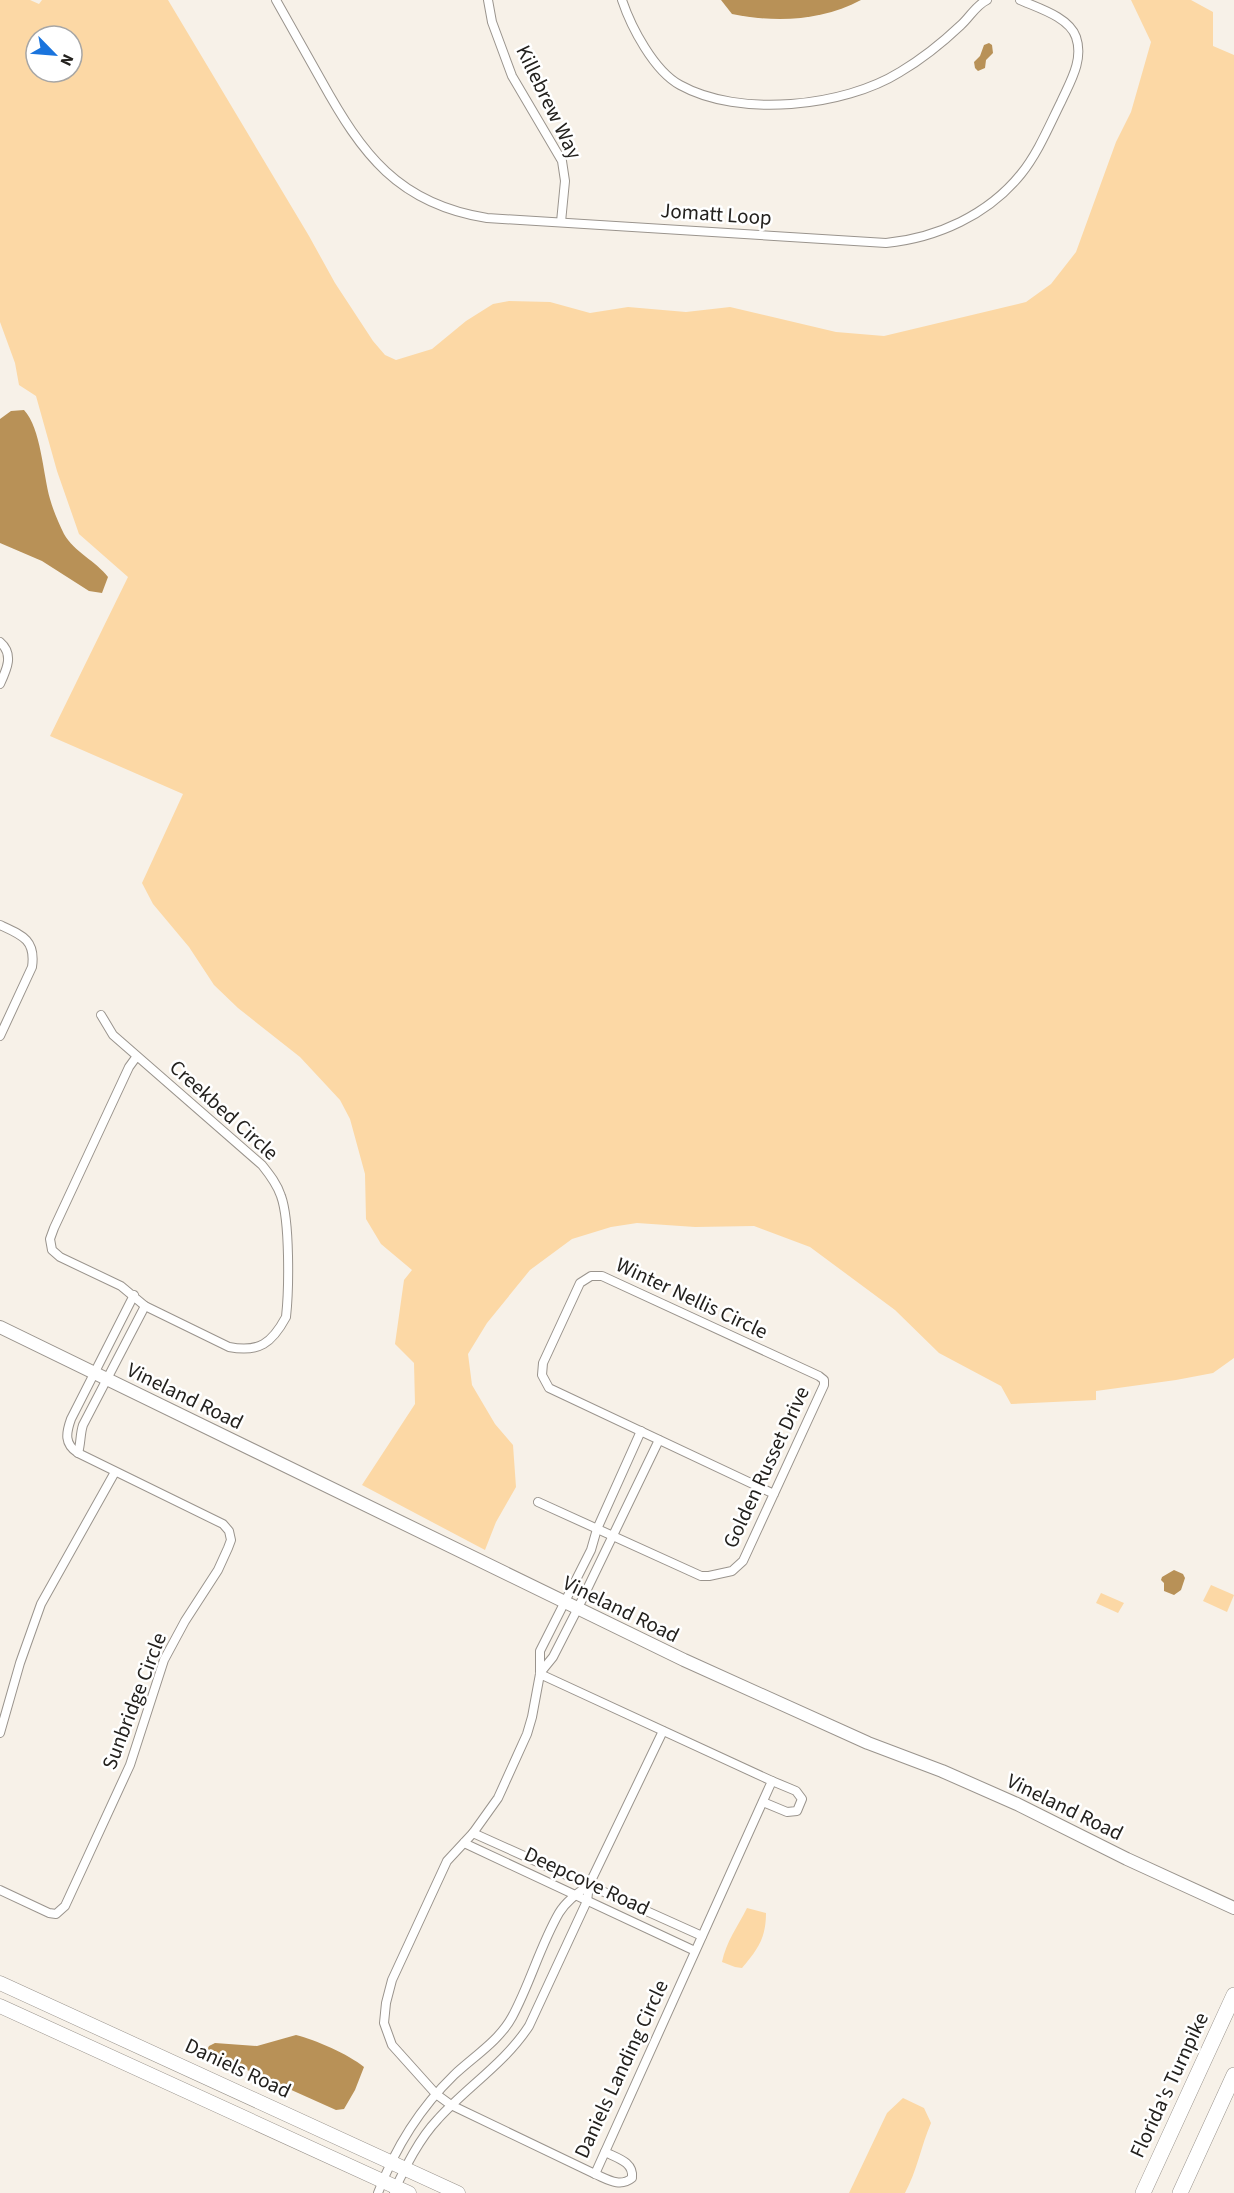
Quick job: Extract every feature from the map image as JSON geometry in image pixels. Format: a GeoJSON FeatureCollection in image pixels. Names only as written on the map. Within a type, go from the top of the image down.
{"type":"FeatureCollection","features":[{"type":"Feature","properties":{"kind":"highway","name":"Florida's Turnpike"},"geometry":{"type":"LineString","coordinates":[[1143,2193],[1234,1995]]}},
{"type":"Feature","properties":{"kind":"highway"},"geometry":{"type":"LineString","coordinates":[[1180,2193],[1234,2075]]}},
{"type":"Feature","properties":{"kind":"main road","name":"Vineland Road"},"geometry":{"type":"LineString","coordinates":[[0,1327],[577,1610],[868,1743],[942,1771],[1017,1804],[1127,1859],[1234,1908]]}},
{"type":"Feature","properties":{"kind":"main road","name":"Daniels Road"},"geometry":{"type":"LineString","coordinates":[[0,1983],[458,2193]]}},
{"type":"Feature","properties":{"kind":"main road","name":"Daniels Road"},"geometry":{"type":"LineString","coordinates":[[0,2006],[381,2187],[400,2191]]}},
{"type":"Feature","properties":{"kind":"street","name":"Jomatt Loop"},"geometry":{"type":"LineString","coordinates":[[276,0],[345,124],[372,160],[417,195],[460,214],[487,218],[886,243],[933,234],[968,219],[997,198],[1021,174],[1041,144],[1074,75],[1079,58],[1076,36],[1066,22],[1020,0]]}},
{"type":"Feature","properties":{"kind":"street","name":"Killebrew Way"},"geometry":{"type":"LineString","coordinates":[[488,0],[492,21],[512,76],[562,161],[565,181],[561,222]]}},
{"type":"Feature","properties":{"kind":"street"},"geometry":{"type":"LineString","coordinates":[[622,0],[659,68],[680,85],[718,99],[765,105],[814,102],[843,95],[898,74],[938,46],[981,3],[987,0]]}},
{"type":"Feature","properties":{"kind":"street"},"geometry":{"type":"LineString","coordinates":[[0,642],[7,648],[9,658],[0,684]]}},
{"type":"Feature","properties":{"kind":"street"},"geometry":{"type":"LineString","coordinates":[[0,926],[21,935],[32,948],[33,956],[32,967],[0,1036]]}},
{"type":"Feature","properties":{"kind":"street","name":"Creekbed Circle"},"geometry":{"type":"LineString","coordinates":[[101,1015],[113,1035],[262,1165],[274,1181],[286,1216],[286,1317],[279,1330],[269,1341],[255,1348],[229,1347],[145,1306],[121,1286],[60,1257],[52,1250],[50,1239],[54,1228],[129,1067],[137,1056]]}},
{"type":"Feature","properties":{"kind":"street","name":"Winter Nellis Circle"},"geometry":{"type":"LineString","coordinates":[[774,1494],[549,1389],[542,1375],[543,1363],[580,1283],[591,1276],[602,1276],[824,1380]]}},
{"type":"Feature","properties":{"kind":"street"},"geometry":{"type":"LineString","coordinates":[[134,1295],[66,1433],[71,1448],[78,1453],[83,1425],[145,1306]]}},
{"type":"Feature","properties":{"kind":"street","name":"Golden Russet Drive"},"geometry":{"type":"LineString","coordinates":[[538,1502],[701,1576],[732,1571],[743,1561],[824,1385],[824,1380]]}},
{"type":"Feature","properties":{"kind":"street"},"geometry":{"type":"LineString","coordinates":[[71,1419],[83,1425]]}},
{"type":"Feature","properties":{"kind":"street","name":"Daniels Landing Circle"},"geometry":{"type":"LineString","coordinates":[[640,1431],[586,1558],[540,1651],[540,1674],[527,1734],[498,1798],[473,1833],[447,1861],[392,1980],[384,2023],[392,2045],[436,2094],[451,2105],[595,2174],[772,1781]]}},
{"type":"Feature","properties":{"kind":"street","name":"Daniels Landing Circle"},"geometry":{"type":"LineString","coordinates":[[540,1674],[558,1648],[658,1440]]}},
{"type":"Feature","properties":{"kind":"street","name":"Sunbridge Circle"},"geometry":{"type":"LineString","coordinates":[[0,1890],[49,1913],[56,1914],[65,1906],[130,1765],[164,1660],[185,1621],[218,1570],[231,1540],[229,1531],[223,1524],[78,1453]]}},
{"type":"Feature","properties":{"kind":"street"},"geometry":{"type":"LineString","coordinates":[[0,1733],[20,1663],[41,1604],[115,1473]]}},
{"type":"Feature","properties":{"kind":"street"},"geometry":{"type":"LineString","coordinates":[[586,1558],[599,1564]]}},
{"type":"Feature","properties":{"kind":"street"},"geometry":{"type":"LineString","coordinates":[[545,1641],[558,1648]]}},
{"type":"Feature","properties":{"kind":"street"},"geometry":{"type":"LineString","coordinates":[[540,1674],[800,1794],[802,1799],[797,1811],[787,1812],[763,1802]]}},
{"type":"Feature","properties":{"kind":"street"},"geometry":{"type":"LineString","coordinates":[[400,2191],[405,2169],[428,2130],[451,2105],[518,2043],[529,2026],[586,1901],[589,1885],[663,1731]]}},
{"type":"Feature","properties":{"kind":"street","name":"Deepcove Road"},"geometry":{"type":"LineString","coordinates":[[473,1833],[702,1936]]}},
{"type":"Feature","properties":{"kind":"street","name":"Deepcove Road"},"geometry":{"type":"LineString","coordinates":[[464,1843],[695,1951]]}},
{"type":"Feature","properties":{"kind":"street"},"geometry":{"type":"LineString","coordinates":[[381,2187],[390,2162],[414,2120],[454,2075],[495,2038],[511,2019],[560,1912],[574,1895],[589,1885]]}},
{"type":"Feature","properties":{"kind":"street"},"geometry":{"type":"LineString","coordinates":[[414,2120],[428,2130]]}},
{"type":"Feature","properties":{"kind":"street"},"geometry":{"type":"LineString","coordinates":[[595,2174],[617,2183],[627,2182],[632,2178],[633,2171],[630,2166],[604,2152]]}},
{"type":"Feature","properties":{"kind":"shaded area"},"geometry":{"type":"Polygon","coordinates":[[[0,0],[30,0],[39,4],[42,0],[168,0],[335,283],[373,341],[385,355],[396,360],[432,349],[466,321],[493,304],[509,301],[550,302],[590,313],[628,307],[686,312],[730,307],[836,332],[884,336],[1026,302],[1051,284],[1076,252],[1116,142],[1131,112],[1151,42],[1131,0],[1191,0],[1213,12],[1213,46],[1234,55],[1234,1358],[1213,1373],[1096,1391],[1096,1400],[1011,1404],[1001,1386],[939,1353],[895,1310],[810,1247],[754,1226],[695,1227],[637,1223],[611,1227],[572,1239],[530,1270],[487,1323],[468,1354],[472,1385],[495,1424],[513,1445],[516,1487],[496,1522],[485,1550],[362,1485],[415,1404],[414,1363],[395,1344],[404,1280],[412,1270],[381,1244],[366,1219],[365,1174],[350,1119],[340,1100],[300,1057],[238,1008],[214,985],[189,947],[153,904],[142,883],[183,794],[50,736],[128,577],[79,534],[57,471],[36,396],[19,385],[15,363],[0,322],[0,0]]]}},
{"type":"Feature","properties":{"kind":"shaded area"},"geometry":{"type":"Polygon","coordinates":[[[721,0],[861,0],[814,16],[765,19],[732,14],[721,0]]]}},
{"type":"Feature","properties":{"kind":"shaded area"},"geometry":{"type":"Polygon","coordinates":[[[989,43],[992,45],[993,53],[986,60],[985,68],[978,71],[974,62],[980,56],[984,45],[989,43]]]}},
{"type":"Feature","properties":{"kind":"shaded area"},"geometry":{"type":"Polygon","coordinates":[[[24,410],[30,418],[38,439],[50,499],[58,521],[68,540],[108,577],[102,593],[89,591],[42,561],[0,543],[0,419],[11,411],[24,410]]]}},
{"type":"Feature","properties":{"kind":"shaded area"},"geometry":{"type":"Polygon","coordinates":[[[1174,1570],[1183,1574],[1185,1578],[1181,1590],[1174,1595],[1164,1591],[1164,1583],[1161,1580],[1174,1570]]]}},
{"type":"Feature","properties":{"kind":"shaded area"},"geometry":{"type":"Polygon","coordinates":[[[1211,1585],[1234,1595],[1227,1612],[1203,1601],[1211,1585]]]}},
{"type":"Feature","properties":{"kind":"shaded area"},"geometry":{"type":"Polygon","coordinates":[[[1101,1593],[1124,1603],[1118,1613],[1096,1603],[1101,1593]]]}},
{"type":"Feature","properties":{"kind":"shaded area"},"geometry":{"type":"Polygon","coordinates":[[[747,1908],[766,1913],[766,1922],[760,1943],[752,1955],[742,1968],[735,1967],[722,1962],[729,1941],[747,1908]]]}},
{"type":"Feature","properties":{"kind":"shaded area"},"geometry":{"type":"Polygon","coordinates":[[[296,2035],[332,2048],[364,2067],[344,2109],[336,2110],[209,2053],[207,2050],[215,2043],[257,2046],[296,2035]]]}},
{"type":"Feature","properties":{"kind":"shaded area"},"geometry":{"type":"Polygon","coordinates":[[[903,2098],[924,2108],[931,2123],[905,2193],[849,2193],[887,2113],[903,2098]]]}}]}
